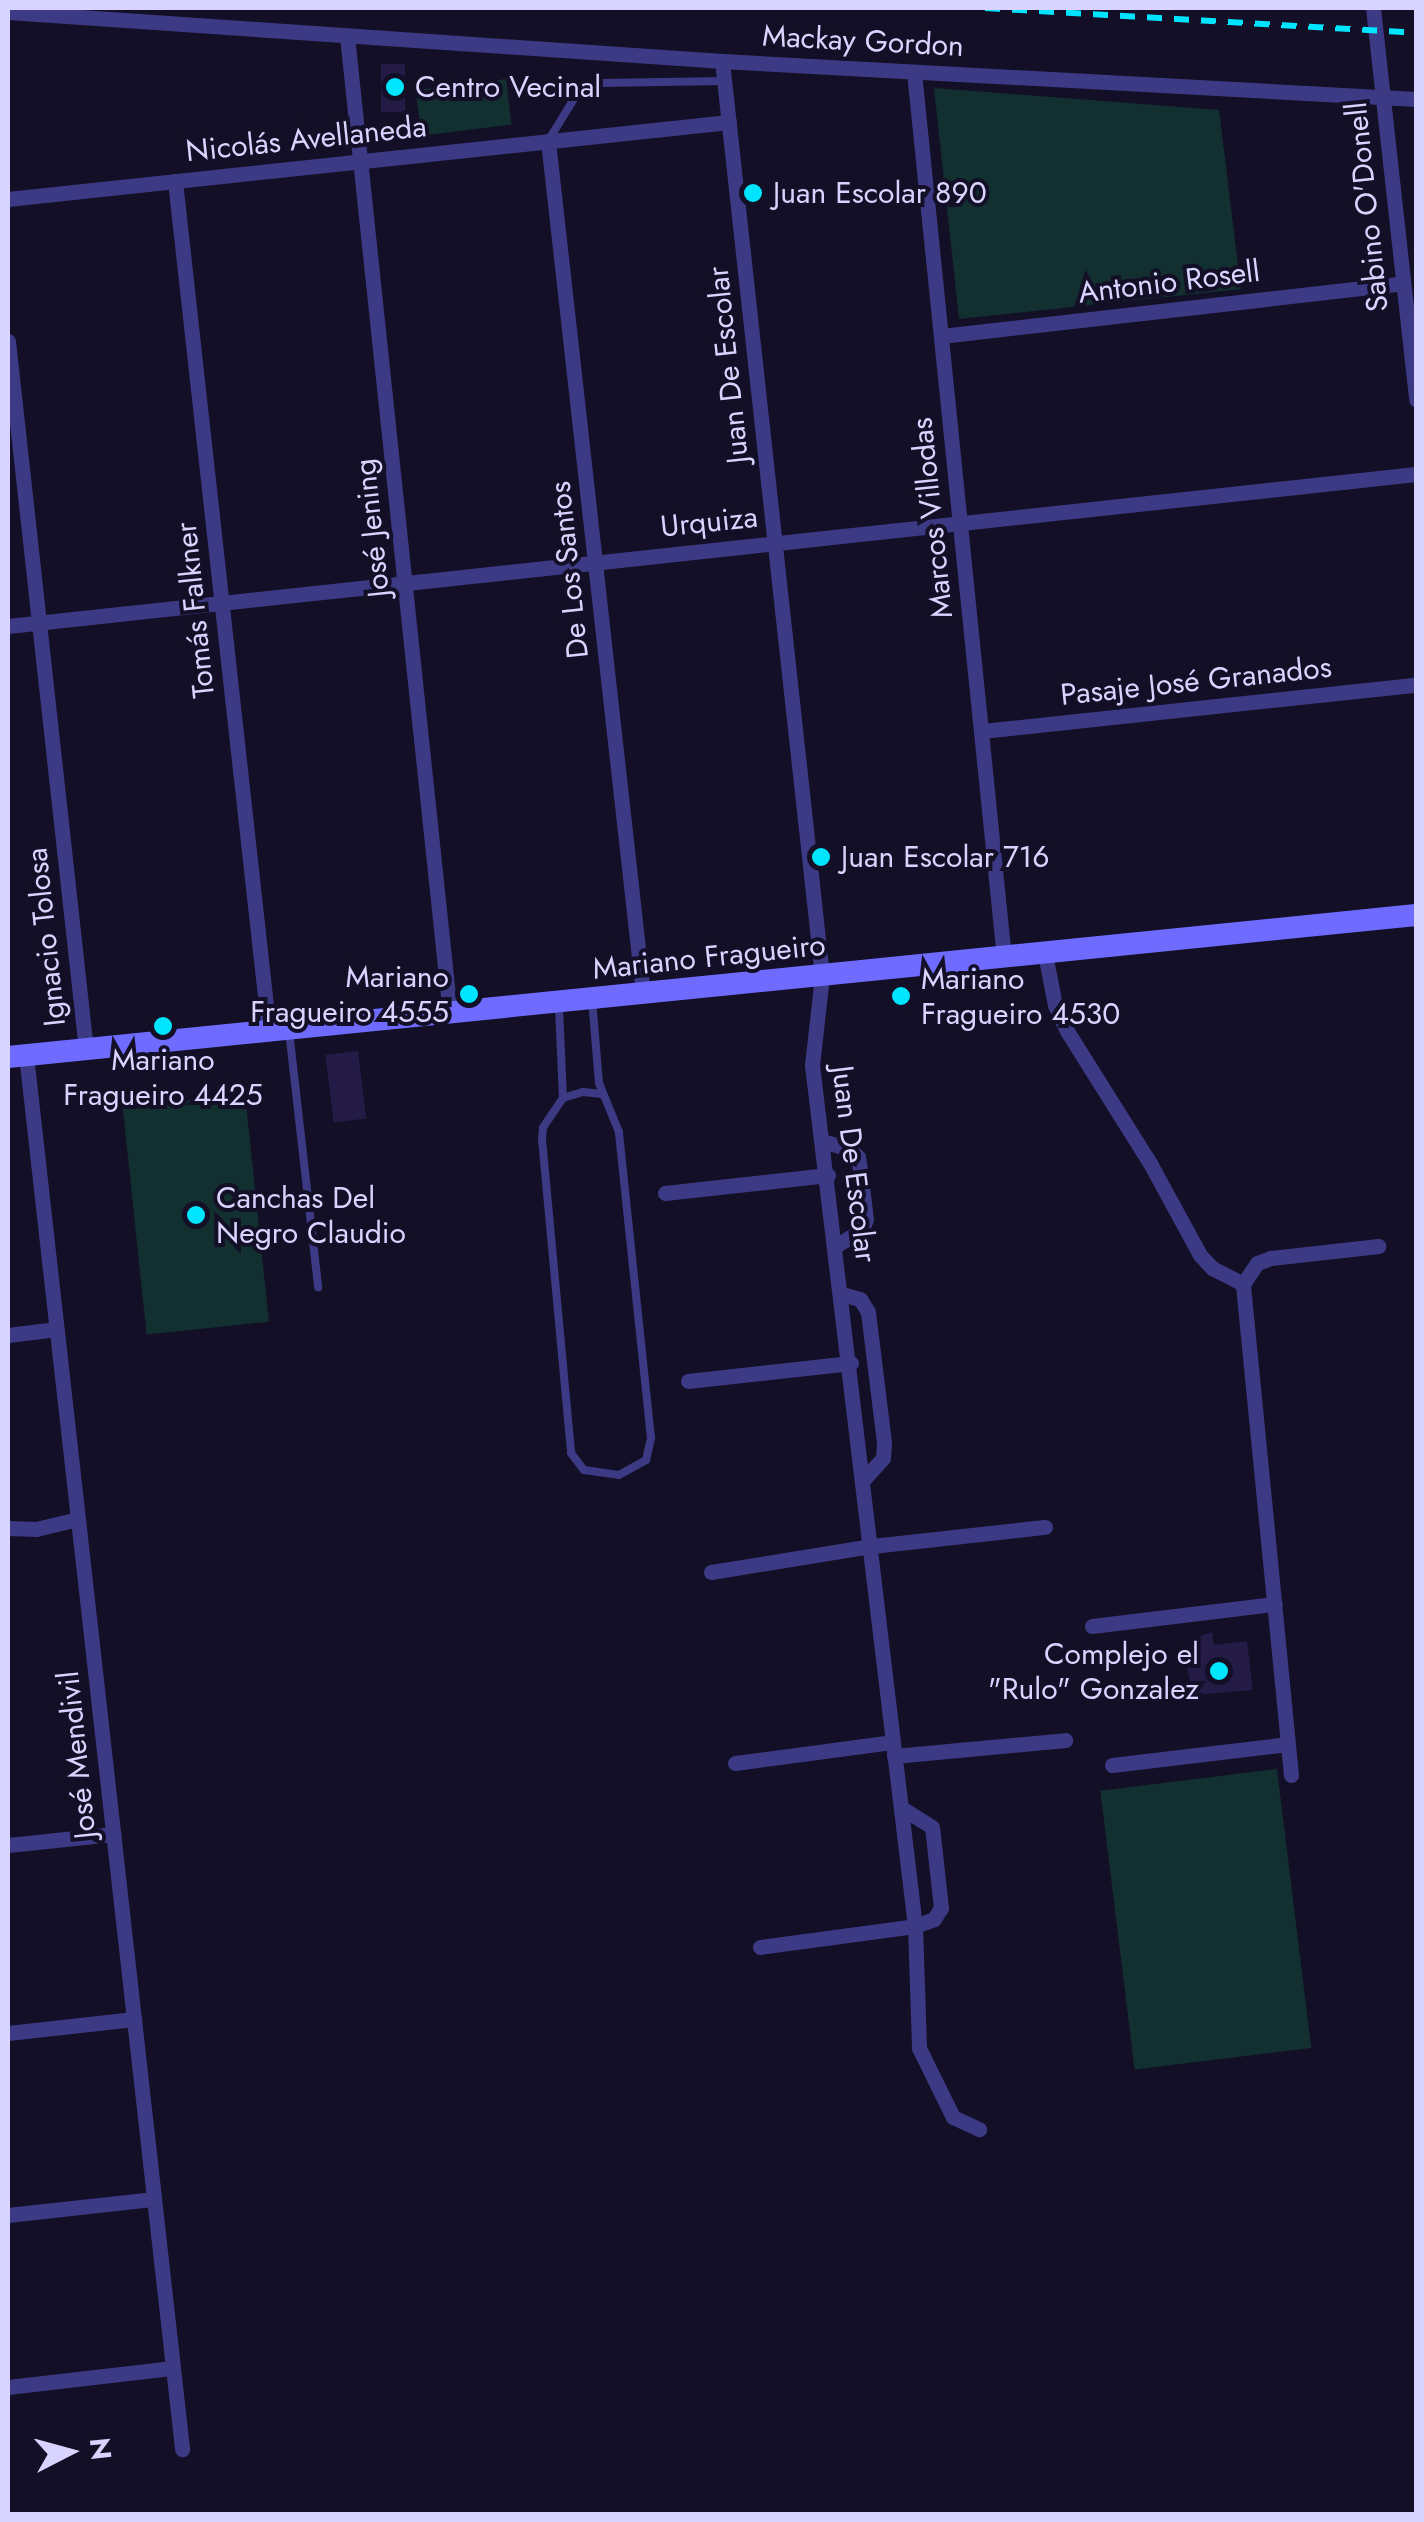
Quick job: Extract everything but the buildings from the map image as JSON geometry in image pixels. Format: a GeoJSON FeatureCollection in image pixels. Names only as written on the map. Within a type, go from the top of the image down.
{"type":"FeatureCollection","features":[{"type":"Feature","properties":{"kind":"main road","name":"Mariano Fragueiro"},"geometry":{"type":"LineString","coordinates":[[17,1056],[1416,914]]}},
{"type":"Feature","properties":{"kind":"street","name":"Sabino O'Donell"},"geometry":{"type":"LineString","coordinates":[[1372,8],[1404,283],[1411,307],[1416,400]]}},
{"type":"Feature","properties":{"kind":"street","name":"Mackay Gordon"},"geometry":{"type":"LineString","coordinates":[[8,12],[722,61],[1416,99]]}},
{"type":"Feature","properties":{"kind":"street","name":"José Jening"},"geometry":{"type":"LineString","coordinates":[[347,36],[450,1014]]}},
{"type":"Feature","properties":{"kind":"street","name":"Juan De Escolar"},"geometry":{"type":"LineString","coordinates":[[722,61],[822,976],[812,1066],[851,1363],[915,1926],[919,2048],[952,2117],[979,2129]]}},
{"type":"Feature","properties":{"kind":"street","name":"Marcos Villodas"},"geometry":{"type":"LineString","coordinates":[[914,72],[1004,958]]}},
{"type":"Feature","properties":{"kind":"street","name":"Nicolás Avellaneda"},"geometry":{"type":"LineString","coordinates":[[8,199],[729,122]]}},
{"type":"Feature","properties":{"kind":"street","name":"De Los Santos"},"geometry":{"type":"LineString","coordinates":[[548,141],[644,994]]}},
{"type":"Feature","properties":{"kind":"street","name":"Tomás Falkner"},"geometry":{"type":"LineString","coordinates":[[175,181],[222,602],[279,1032]]}},
{"type":"Feature","properties":{"kind":"street","name":"Antonio Rosell"},"geometry":{"type":"LineString","coordinates":[[941,336],[1404,283]]}},
{"type":"Feature","properties":{"kind":"street","name":"Ignacio Tolosa"},"geometry":{"type":"LineString","coordinates":[[8,341],[86,1050]]}},
{"type":"Feature","properties":{"kind":"street","name":"Urquiza"},"geometry":{"type":"LineString","coordinates":[[8,626],[1416,474]]}},
{"type":"Feature","properties":{"kind":"street","name":"Pasaje José Granados"},"geometry":{"type":"LineString","coordinates":[[982,731],[1416,685]]}},
{"type":"Feature","properties":{"kind":"street"},"geometry":{"type":"LineString","coordinates":[[1045,954],[1055,1005],[1067,1032],[1151,1164],[1200,1255],[1212,1268],[1243,1284]]}},
{"type":"Feature","properties":{"kind":"street","name":"José Mendivil"},"geometry":{"type":"LineString","coordinates":[[17,1056],[57,1329],[182,2448]]}},
{"type":"Feature","properties":{"kind":"street"},"geometry":{"type":"LineString","coordinates":[[822,1141],[850,1150],[858,1158],[860,1170],[866,1219],[862,1230],[836,1245]]}},
{"type":"Feature","properties":{"kind":"street"},"geometry":{"type":"LineString","coordinates":[[665,1194],[828,1175]]}},
{"type":"Feature","properties":{"kind":"street"},"geometry":{"type":"LineString","coordinates":[[1292,1775],[1243,1284],[1257,1263],[1271,1258],[1378,1246]]}},
{"type":"Feature","properties":{"kind":"street"},"geometry":{"type":"LineString","coordinates":[[842,1294],[860,1300],[868,1312],[884,1442],[883,1458],[864,1479]]}},
{"type":"Feature","properties":{"kind":"street"},"geometry":{"type":"LineString","coordinates":[[8,1335],[57,1329]]}},
{"type":"Feature","properties":{"kind":"street"},"geometry":{"type":"LineString","coordinates":[[688,1381],[851,1363]]}},
{"type":"Feature","properties":{"kind":"street"},"geometry":{"type":"LineString","coordinates":[[8,1528],[36,1528],[78,1519]]}},
{"type":"Feature","properties":{"kind":"street"},"geometry":{"type":"LineString","coordinates":[[711,1572],[872,1546],[1045,1527]]}},
{"type":"Feature","properties":{"kind":"street"},"geometry":{"type":"LineString","coordinates":[[1092,1626],[1275,1604]]}},
{"type":"Feature","properties":{"kind":"street"},"geometry":{"type":"LineString","coordinates":[[735,1763],[1065,1740]]}},
{"type":"Feature","properties":{"kind":"street"},"geometry":{"type":"LineString","coordinates":[[1112,1765],[1288,1744]]}},
{"type":"Feature","properties":{"kind":"street"},"geometry":{"type":"LineString","coordinates":[[760,1948],[915,1926],[934,1918],[941,1908],[932,1827],[901,1808]]}},
{"type":"Feature","properties":{"kind":"street"},"geometry":{"type":"LineString","coordinates":[[8,1845],[113,1834]]}},
{"type":"Feature","properties":{"kind":"street"},"geometry":{"type":"LineString","coordinates":[[8,2033],[134,2020]]}},
{"type":"Feature","properties":{"kind":"street"},"geometry":{"type":"LineString","coordinates":[[8,2216],[154,2199]]}},
{"type":"Feature","properties":{"kind":"street"},"geometry":{"type":"LineString","coordinates":[[8,2387],[173,2368]]}},
{"type":"Feature","properties":{"kind":"lane"},"geometry":{"type":"LineString","coordinates":[[548,141],[577,94],[599,83],[724,81]]}},
{"type":"Feature","properties":{"kind":"lane"},"geometry":{"type":"LineString","coordinates":[[558,1002],[564,1098],[544,1128],[542,1140],[571,1453],[584,1470],[620,1475],[646,1460],[651,1438],[619,1132],[602,1094],[592,999]]}},
{"type":"Feature","properties":{"kind":"lane"},"geometry":{"type":"LineString","coordinates":[[279,1032],[318,1287]]}},
{"type":"Feature","properties":{"kind":"lane"},"geometry":{"type":"LineString","coordinates":[[564,1098],[583,1092],[602,1094]]}},
{"type":"Feature","properties":{"kind":"green space"},"geometry":{"type":"Polygon","coordinates":[[[506,79],[512,125],[421,136],[416,90],[506,79]]]}},
{"type":"Feature","properties":{"kind":"green space"},"geometry":{"type":"Polygon","coordinates":[[[934,88],[1219,110],[1241,289],[959,319],[934,88]]]}},
{"type":"Feature","properties":{"kind":"green space","name":"Canchas Del Negro Claudio"},"geometry":{"type":"Polygon","coordinates":[[[245,1094],[269,1322],[147,1335],[123,1107],[245,1094]]]}},
{"type":"Feature","properties":{"kind":"green space"},"geometry":{"type":"Polygon","coordinates":[[[1277,1769],[1311,2048],[1135,2070],[1100,1791],[1277,1769]]]}},
{"type":"Feature","properties":{"kind":"railway"},"geometry":{"type":"LineString","coordinates":[[985,8],[1416,33]]}},
{"type":"Feature","properties":{"kind":"place","name":"Centro Vecinal"},"geometry":{"type":"Point","coordinates":[395,87]}},
{"type":"Feature","properties":{"kind":"place","name":"Juan Escolar 890"},"geometry":{"type":"Point","coordinates":[753,193]}},
{"type":"Feature","properties":{"kind":"place","name":"Juan Escolar 716"},"geometry":{"type":"Point","coordinates":[821,857]}},
{"type":"Feature","properties":{"kind":"place","name":"Mariano Fragueiro 4555"},"geometry":{"type":"Point","coordinates":[469,994]}},
{"type":"Feature","properties":{"kind":"place","name":"Mariano Fragueiro 4530"},"geometry":{"type":"Point","coordinates":[901,996]}},
{"type":"Feature","properties":{"kind":"place","name":"Mariano Fragueiro 4425"},"geometry":{"type":"Point","coordinates":[163,1026]}},
{"type":"Feature","properties":{"kind":"place","name":"Canchas Del Negro Claudio"},"geometry":{"type":"Point","coordinates":[196,1215]}},
{"type":"Feature","properties":{"kind":"place","name":"Complejo el \"Rulo\" Gonzalez"},"geometry":{"type":"Point","coordinates":[1219,1671]}}]}
